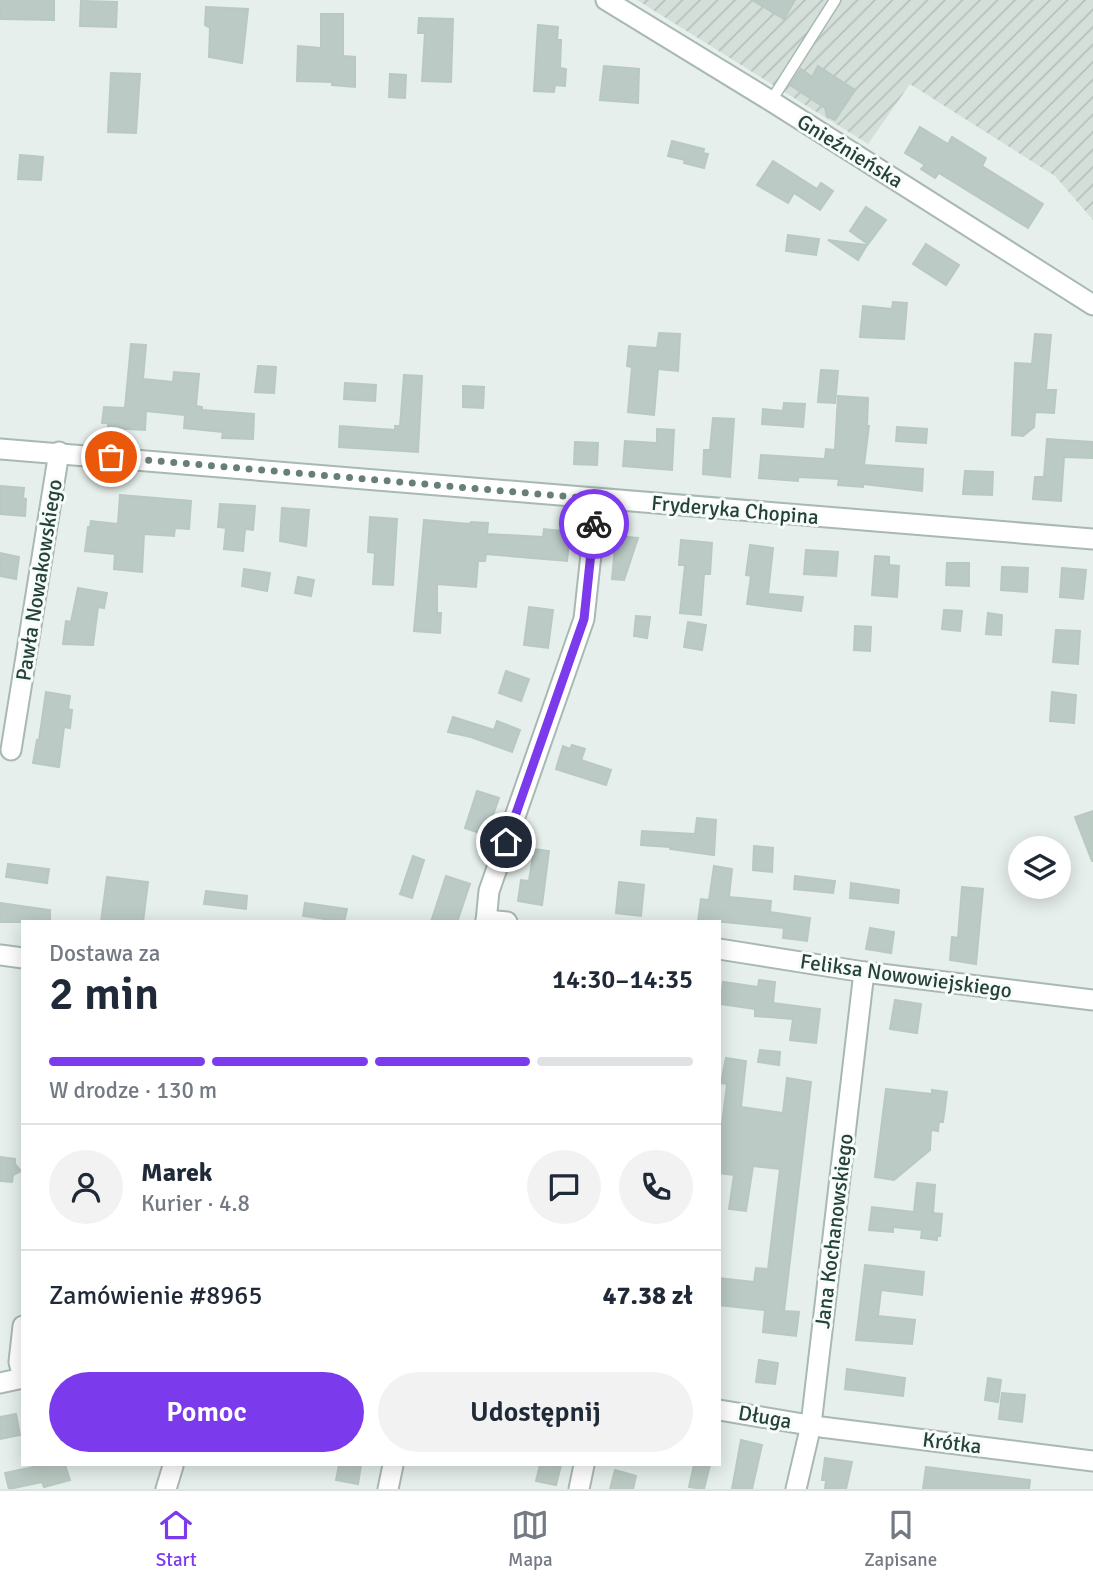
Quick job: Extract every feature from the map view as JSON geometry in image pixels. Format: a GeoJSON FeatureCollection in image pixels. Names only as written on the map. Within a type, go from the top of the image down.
{"type":"FeatureCollection","features":[{"type":"Feature","properties":{"kind":"street","name":"Gnieźnieńska"},"geometry":{"type":"LineString","coordinates":[[606,0],[1093,305]]}},
{"type":"Feature","properties":{"kind":"street","name":"Fryderyka Chopina"},"geometry":{"type":"LineString","coordinates":[[0,449],[1093,538]]}},
{"type":"Feature","properties":{"kind":"street","name":"Pawła Nowakowskiego"},"geometry":{"type":"LineString","coordinates":[[12,750],[59,452]]}},
{"type":"Feature","properties":{"kind":"street"},"geometry":{"type":"LineString","coordinates":[[486,920],[489,891],[584,619],[597,499]]}},
{"type":"Feature","properties":{"kind":"street","name":"Feliksa Nowowiejskiego"},"geometry":{"type":"LineString","coordinates":[[721,949],[864,972],[1093,1000]]}},
{"type":"Feature","properties":{"kind":"street"},"geometry":{"type":"LineString","coordinates":[[0,956],[21,958]]}},
{"type":"Feature","properties":{"kind":"street","name":"Jana Kochanowskiego"},"geometry":{"type":"LineString","coordinates":[[796,1489],[811,1425],[864,972]]}},
{"type":"Feature","properties":{"kind":"street"},"geometry":{"type":"LineString","coordinates":[[21,1344],[21,1370]]}},
{"type":"Feature","properties":{"kind":"street"},"geometry":{"type":"LineString","coordinates":[[0,1383],[21,1378]]}},
{"type":"Feature","properties":{"kind":"street","name":"Długa"},"geometry":{"type":"LineString","coordinates":[[721,1410],[811,1425]]}},
{"type":"Feature","properties":{"kind":"street","name":"Krótka"},"geometry":{"type":"LineString","coordinates":[[811,1425],[1093,1461]]}},
{"type":"Feature","properties":{"kind":"street"},"geometry":{"type":"LineString","coordinates":[[166,1489],[173,1466]]}},
{"type":"Feature","properties":{"kind":"street"},"geometry":{"type":"LineString","coordinates":[[388,1489],[393,1466]]}},
{"type":"Feature","properties":{"kind":"street"},"geometry":{"type":"LineString","coordinates":[[579,1489],[584,1466]]}},
{"type":"Feature","properties":{"kind":"lane"},"geometry":{"type":"LineString","coordinates":[[771,101],[835,0]]}},
{"type":"Feature","properties":{"kind":"shaded area"},"geometry":{"type":"Polygon","coordinates":[[[637,0],[1093,0],[1093,220],[1055,176],[910,84],[868,144],[637,0]]]}},
{"type":"Feature","properties":{"kind":"building"},"geometry":{"type":"Polygon","coordinates":[[[0,0],[54,0],[54,20],[0,19],[0,0]]]}},
{"type":"Feature","properties":{"kind":"building"},"geometry":{"type":"Polygon","coordinates":[[[752,0],[795,0],[784,19],[752,0]]]}},
{"type":"Feature","properties":{"kind":"building"},"geometry":{"type":"Polygon","coordinates":[[[81,1],[117,2],[116,27],[80,26],[81,1]]]}},
{"type":"Feature","properties":{"kind":"building"},"geometry":{"type":"Polygon","coordinates":[[[206,7],[248,9],[242,63],[209,57],[210,28],[205,25],[206,7]]]}},
{"type":"Feature","properties":{"kind":"building"},"geometry":{"type":"Polygon","coordinates":[[[321,14],[343,14],[343,56],[355,57],[355,87],[332,85],[332,82],[297,81],[298,46],[321,48],[321,14]]]}},
{"type":"Feature","properties":{"kind":"building"},"geometry":{"type":"Polygon","coordinates":[[[419,18],[453,19],[451,82],[422,81],[425,33],[418,33],[419,18]]]}},
{"type":"Feature","properties":{"kind":"building"},"geometry":{"type":"Polygon","coordinates":[[[538,25],[558,27],[557,40],[561,40],[560,68],[566,69],[565,86],[555,85],[554,92],[534,91],[538,25]]]}},
{"type":"Feature","properties":{"kind":"building"},"geometry":{"type":"Polygon","coordinates":[[[604,66],[639,69],[638,103],[600,100],[604,66]]]}},
{"type":"Feature","properties":{"kind":"building"},"geometry":{"type":"Polygon","coordinates":[[[818,66],[855,90],[835,120],[827,116],[825,108],[790,85],[801,69],[812,77],[818,66]]]}},
{"type":"Feature","properties":{"kind":"building"},"geometry":{"type":"Polygon","coordinates":[[[111,73],[140,74],[136,133],[108,132],[111,73]]]}},
{"type":"Feature","properties":{"kind":"building"},"geometry":{"type":"Polygon","coordinates":[[[390,74],[406,75],[405,98],[389,97],[390,74]]]}},
{"type":"Feature","properties":{"kind":"building"},"geometry":{"type":"Polygon","coordinates":[[[920,127],[948,144],[952,137],[986,158],[982,166],[1043,204],[1028,228],[939,173],[935,178],[921,169],[925,165],[905,153],[920,127]]]}},
{"type":"Feature","properties":{"kind":"building"},"geometry":{"type":"Polygon","coordinates":[[[672,141],[704,149],[703,153],[708,154],[704,168],[668,156],[672,141]]]}},
{"type":"Feature","properties":{"kind":"building"},"geometry":{"type":"Polygon","coordinates":[[[20,155],[43,157],[41,180],[18,179],[20,155]]]}},
{"type":"Feature","properties":{"kind":"building"},"geometry":{"type":"Polygon","coordinates":[[[773,161],[817,189],[821,183],[833,191],[820,210],[794,193],[788,203],[757,185],[773,161]]]}},
{"type":"Feature","properties":{"kind":"building"},"geometry":{"type":"Polygon","coordinates":[[[866,207],[886,220],[868,244],[850,231],[866,207]]]}},
{"type":"Feature","properties":{"kind":"building"},"geometry":{"type":"Polygon","coordinates":[[[788,235],[819,239],[816,255],[786,251],[788,235]]]}},
{"type":"Feature","properties":{"kind":"building"},"geometry":{"type":"Polygon","coordinates":[[[828,240],[867,245],[858,260],[828,240]]]}},
{"type":"Feature","properties":{"kind":"building"},"geometry":{"type":"Polygon","coordinates":[[[926,244],[959,265],[946,285],[913,264],[926,244]]]}},
{"type":"Feature","properties":{"kind":"building"},"geometry":{"type":"Polygon","coordinates":[[[893,302],[907,303],[904,339],[860,337],[863,306],[892,309],[893,302]]]}},
{"type":"Feature","properties":{"kind":"building"},"geometry":{"type":"Polygon","coordinates":[[[659,333],[680,334],[678,371],[658,369],[654,415],[628,412],[632,367],[627,366],[629,346],[657,348],[659,333]]]}},
{"type":"Feature","properties":{"kind":"building"},"geometry":{"type":"Polygon","coordinates":[[[1035,334],[1051,335],[1046,390],[1056,390],[1054,413],[1035,412],[1034,427],[1023,436],[1012,435],[1015,363],[1032,364],[1035,334]]]}},
{"type":"Feature","properties":{"kind":"building"},"geometry":{"type":"Polygon","coordinates":[[[131,344],[146,345],[143,379],[173,382],[174,372],[199,374],[196,406],[202,407],[202,410],[254,414],[253,439],[222,438],[223,432],[184,428],[185,415],[146,411],[145,430],[108,428],[108,423],[102,423],[104,407],[125,408],[131,344]]]}},
{"type":"Feature","properties":{"kind":"building"},"geometry":{"type":"Polygon","coordinates":[[[258,366],[276,367],[274,393],[255,392],[258,366]]]}},
{"type":"Feature","properties":{"kind":"building"},"geometry":{"type":"Polygon","coordinates":[[[821,370],[838,371],[835,403],[818,402],[821,370]]]}},
{"type":"Feature","properties":{"kind":"building"},"geometry":{"type":"Polygon","coordinates":[[[404,375],[422,376],[418,452],[339,447],[340,426],[395,430],[395,426],[400,426],[404,375]]]}},
{"type":"Feature","properties":{"kind":"building"},"geometry":{"type":"Polygon","coordinates":[[[345,383],[376,385],[375,401],[344,399],[345,383]]]}},
{"type":"Feature","properties":{"kind":"building"},"geometry":{"type":"Polygon","coordinates":[[[463,386],[484,387],[483,408],[463,407],[463,386]]]}},
{"type":"Feature","properties":{"kind":"building"},"geometry":{"type":"Polygon","coordinates":[[[838,396],[868,398],[869,426],[864,465],[923,469],[922,491],[863,484],[863,487],[838,485],[839,479],[798,477],[798,481],[759,478],[761,455],[825,459],[826,449],[835,450],[838,396]]]}},
{"type":"Feature","properties":{"kind":"building"},"geometry":{"type":"Polygon","coordinates":[[[784,403],[805,404],[803,427],[762,424],[763,409],[783,411],[784,403]]]}},
{"type":"Feature","properties":{"kind":"building"},"geometry":{"type":"Polygon","coordinates":[[[713,418],[734,419],[730,477],[703,474],[704,450],[710,450],[713,418]]]}},
{"type":"Feature","properties":{"kind":"building"},"geometry":{"type":"Polygon","coordinates":[[[897,427],[927,429],[926,443],[896,441],[897,427]]]}},
{"type":"Feature","properties":{"kind":"building"},"geometry":{"type":"Polygon","coordinates":[[[657,429],[674,430],[672,470],[623,466],[625,441],[657,443],[657,429]]]}},
{"type":"Feature","properties":{"kind":"building"},"geometry":{"type":"Polygon","coordinates":[[[1047,439],[1093,442],[1093,458],[1064,457],[1061,501],[1033,499],[1035,477],[1044,477],[1047,439]]]}},
{"type":"Feature","properties":{"kind":"building"},"geometry":{"type":"Polygon","coordinates":[[[575,442],[598,443],[597,465],[574,464],[575,442]]]}},
{"type":"Feature","properties":{"kind":"building"},"geometry":{"type":"Polygon","coordinates":[[[965,471],[993,472],[992,495],[963,494],[965,471]]]}},
{"type":"Feature","properties":{"kind":"building"},"geometry":{"type":"Polygon","coordinates":[[[0,486],[24,488],[25,516],[0,514],[0,486]]]}},
{"type":"Feature","properties":{"kind":"building"},"geometry":{"type":"Polygon","coordinates":[[[120,495],[191,501],[189,529],[175,528],[174,536],[144,534],[142,572],[114,569],[115,554],[85,551],[91,521],[118,524],[120,495]]]}},
{"type":"Feature","properties":{"kind":"building"},"geometry":{"type":"Polygon","coordinates":[[[220,504],[255,506],[253,530],[245,529],[243,551],[224,549],[226,528],[218,527],[220,504]]]}},
{"type":"Feature","properties":{"kind":"building"},"geometry":{"type":"Polygon","coordinates":[[[282,508],[309,510],[306,546],[280,541],[282,508]]]}},
{"type":"Feature","properties":{"kind":"building"},"geometry":{"type":"Polygon","coordinates":[[[370,517],[397,519],[393,585],[373,584],[375,553],[368,552],[370,517]]]}},
{"type":"Feature","properties":{"kind":"building"},"geometry":{"type":"Polygon","coordinates":[[[424,520],[488,523],[487,534],[543,537],[544,529],[570,532],[567,561],[486,554],[485,561],[478,561],[476,587],[437,584],[437,613],[441,613],[440,633],[414,631],[424,520]]]}},
{"type":"Feature","properties":{"kind":"building"},"geometry":{"type":"Polygon","coordinates":[[[616,536],[638,538],[624,580],[612,579],[616,536]]]}},
{"type":"Feature","properties":{"kind":"building"},"geometry":{"type":"Polygon","coordinates":[[[681,540],[712,543],[710,574],[704,574],[701,615],[680,613],[685,565],[679,565],[681,540]]]}},
{"type":"Feature","properties":{"kind":"building"},"geometry":{"type":"Polygon","coordinates":[[[750,545],[773,548],[768,594],[803,597],[801,611],[747,604],[751,576],[746,575],[750,545]]]}},
{"type":"Feature","properties":{"kind":"building"},"geometry":{"type":"Polygon","coordinates":[[[806,550],[838,552],[836,576],[804,574],[806,550]]]}},
{"type":"Feature","properties":{"kind":"building"},"geometry":{"type":"Polygon","coordinates":[[[0,553],[19,557],[16,579],[0,576],[0,553]]]}},
{"type":"Feature","properties":{"kind":"building"},"geometry":{"type":"Polygon","coordinates":[[[875,556],[889,557],[889,565],[899,566],[897,597],[872,595],[875,556]]]}},
{"type":"Feature","properties":{"kind":"building"},"geometry":{"type":"Polygon","coordinates":[[[947,563],[969,563],[969,586],[946,585],[947,563]]]}},
{"type":"Feature","properties":{"kind":"building"},"geometry":{"type":"Polygon","coordinates":[[[1002,567],[1028,568],[1027,592],[1001,590],[1002,567]]]}},
{"type":"Feature","properties":{"kind":"building"},"geometry":{"type":"Polygon","coordinates":[[[1062,568],[1086,570],[1083,599],[1060,597],[1062,568]]]}},
{"type":"Feature","properties":{"kind":"building"},"geometry":{"type":"Polygon","coordinates":[[[244,569],[270,573],[267,591],[242,586],[244,569]]]}},
{"type":"Feature","properties":{"kind":"building"},"geometry":{"type":"Polygon","coordinates":[[[298,577],[314,580],[311,596],[295,593],[298,577]]]}},
{"type":"Feature","properties":{"kind":"building"},"geometry":{"type":"Polygon","coordinates":[[[78,588],[107,593],[104,608],[98,607],[93,645],[63,644],[66,621],[71,622],[78,588]]]}},
{"type":"Feature","properties":{"kind":"building"},"geometry":{"type":"Polygon","coordinates":[[[529,607],[553,610],[548,648],[524,645],[529,607]]]}},
{"type":"Feature","properties":{"kind":"building"},"geometry":{"type":"Polygon","coordinates":[[[944,610],[962,611],[960,631],[942,629],[944,610]]]}},
{"type":"Feature","properties":{"kind":"building"},"geometry":{"type":"Polygon","coordinates":[[[988,613],[1002,615],[1001,635],[986,634],[988,613]]]}},
{"type":"Feature","properties":{"kind":"building"},"geometry":{"type":"Polygon","coordinates":[[[636,616],[650,617],[647,638],[634,636],[636,616]]]}},
{"type":"Feature","properties":{"kind":"building"},"geometry":{"type":"Polygon","coordinates":[[[688,622],[706,625],[702,650],[684,647],[688,622]]]}},
{"type":"Feature","properties":{"kind":"building"},"geometry":{"type":"Polygon","coordinates":[[[855,626],[871,627],[870,651],[854,650],[855,626]]]}},
{"type":"Feature","properties":{"kind":"building"},"geometry":{"type":"Polygon","coordinates":[[[1056,630],[1080,631],[1078,664],[1053,662],[1056,630]]]}},
{"type":"Feature","properties":{"kind":"building"},"geometry":{"type":"Polygon","coordinates":[[[506,671],[529,679],[521,701],[499,693],[506,671]]]}},
{"type":"Feature","properties":{"kind":"building"},"geometry":{"type":"Polygon","coordinates":[[[46,692],[70,696],[70,728],[64,727],[59,767],[33,763],[46,692]]]}},
{"type":"Feature","properties":{"kind":"building"},"geometry":{"type":"Polygon","coordinates":[[[1052,692],[1076,695],[1074,723],[1050,721],[1052,692]]]}},
{"type":"Feature","properties":{"kind":"building"},"geometry":{"type":"Polygon","coordinates":[[[453,717],[494,730],[497,721],[520,730],[512,752],[448,732],[453,717]]]}},
{"type":"Feature","properties":{"kind":"building"},"geometry":{"type":"Polygon","coordinates":[[[572,745],[585,749],[581,760],[611,770],[606,785],[556,769],[563,746],[570,749],[572,745]]]}},
{"type":"Feature","properties":{"kind":"building"},"geometry":{"type":"Polygon","coordinates":[[[477,791],[499,798],[486,835],[465,828],[477,791]]]}},
{"type":"Feature","properties":{"kind":"building"},"geometry":{"type":"Polygon","coordinates":[[[1093,811],[1093,861],[1092,861],[1075,817],[1093,811]]]}},
{"type":"Feature","properties":{"kind":"building"},"geometry":{"type":"Polygon","coordinates":[[[697,818],[716,820],[714,855],[641,845],[642,831],[695,834],[697,818]]]}},
{"type":"Feature","properties":{"kind":"building"},"geometry":{"type":"Polygon","coordinates":[[[754,846],[773,848],[772,872],[753,870],[754,846]]]}},
{"type":"Feature","properties":{"kind":"building"},"geometry":{"type":"Polygon","coordinates":[[[534,849],[549,851],[542,905],[518,901],[521,880],[529,881],[534,849]]]}},
{"type":"Feature","properties":{"kind":"building"},"geometry":{"type":"Polygon","coordinates":[[[413,856],[424,860],[412,898],[400,894],[413,856]]]}},
{"type":"Feature","properties":{"kind":"building"},"geometry":{"type":"Polygon","coordinates":[[[8,864],[49,869],[47,883],[6,877],[8,864]]]}},
{"type":"Feature","properties":{"kind":"building"},"geometry":{"type":"Polygon","coordinates":[[[714,866],[732,869],[729,897],[771,901],[770,912],[810,918],[807,941],[783,938],[784,928],[721,920],[698,920],[701,899],[709,900],[714,866]]]}},
{"type":"Feature","properties":{"kind":"building"},"geometry":{"type":"Polygon","coordinates":[[[446,876],[470,884],[458,920],[432,920],[446,876]]]}},
{"type":"Feature","properties":{"kind":"building"},"geometry":{"type":"Polygon","coordinates":[[[795,876],[835,881],[833,893],[794,889],[795,876]]]}},
{"type":"Feature","properties":{"kind":"building"},"geometry":{"type":"Polygon","coordinates":[[[107,877],[148,882],[143,920],[101,920],[107,877]]]}},
{"type":"Feature","properties":{"kind":"building"},"geometry":{"type":"Polygon","coordinates":[[[619,882],[644,885],[641,916],[616,913],[619,882]]]}},
{"type":"Feature","properties":{"kind":"building"},"geometry":{"type":"Polygon","coordinates":[[[851,883],[899,890],[898,903],[850,898],[851,883]]]}},
{"type":"Feature","properties":{"kind":"building"},"geometry":{"type":"Polygon","coordinates":[[[962,887],[983,889],[976,964],[950,960],[952,937],[958,938],[962,887]]]}},
{"type":"Feature","properties":{"kind":"building"},"geometry":{"type":"Polygon","coordinates":[[[206,891],[247,896],[246,909],[204,904],[206,891]]]}},
{"type":"Feature","properties":{"kind":"building"},"geometry":{"type":"Polygon","coordinates":[[[0,903],[50,910],[50,920],[0,922],[0,903]]]}},
{"type":"Feature","properties":{"kind":"building"},"geometry":{"type":"Polygon","coordinates":[[[305,903],[347,909],[344,920],[303,916],[305,903]]]}},
{"type":"Feature","properties":{"kind":"building"},"geometry":{"type":"Polygon","coordinates":[[[870,928],[894,932],[891,953],[866,949],[870,928]]]}},
{"type":"Feature","properties":{"kind":"building"},"geometry":{"type":"Polygon","coordinates":[[[759,980],[775,982],[773,1003],[820,1009],[816,1043],[790,1040],[793,1019],[755,1016],[755,1009],[721,1004],[723,982],[758,987],[759,980]]]}},
{"type":"Feature","properties":{"kind":"building"},"geometry":{"type":"Polygon","coordinates":[[[895,1000],[921,1004],[917,1033],[890,1029],[895,1000]]]}},
{"type":"Feature","properties":{"kind":"building"},"geometry":{"type":"Polygon","coordinates":[[[760,1050],[780,1052],[779,1065],[758,1062],[760,1050]]]}},
{"type":"Feature","properties":{"kind":"building"},"geometry":{"type":"Polygon","coordinates":[[[726,1058],[746,1061],[741,1107],[783,1113],[787,1078],[811,1082],[784,1311],[799,1312],[796,1336],[763,1332],[765,1310],[721,1305],[721,1278],[754,1282],[756,1268],[768,1269],[780,1169],[753,1166],[746,1211],[729,1209],[734,1175],[721,1173],[721,1132],[727,1084],[721,1083],[726,1058]]]}},
{"type":"Feature","properties":{"kind":"building"},"geometry":{"type":"Polygon","coordinates":[[[886,1089],[932,1094],[932,1090],[947,1092],[943,1122],[939,1122],[938,1131],[931,1130],[930,1150],[894,1180],[875,1177],[886,1089]]]}},
{"type":"Feature","properties":{"kind":"building"},"geometry":{"type":"Polygon","coordinates":[[[0,1157],[15,1159],[15,1164],[21,1171],[13,1175],[12,1182],[0,1181],[0,1157]]]}},
{"type":"Feature","properties":{"kind":"building"},"geometry":{"type":"Polygon","coordinates":[[[917,1183],[935,1185],[933,1213],[942,1214],[940,1236],[937,1236],[937,1240],[921,1238],[922,1230],[893,1227],[893,1232],[869,1230],[872,1207],[914,1212],[917,1183]]]}},
{"type":"Feature","properties":{"kind":"building"},"geometry":{"type":"Polygon","coordinates":[[[865,1265],[924,1272],[922,1295],[881,1290],[878,1316],[915,1320],[912,1344],[856,1340],[865,1265]]]}},
{"type":"Feature","properties":{"kind":"building"},"geometry":{"type":"Polygon","coordinates":[[[759,1360],[778,1363],[775,1384],[756,1382],[759,1360]]]}},
{"type":"Feature","properties":{"kind":"building"},"geometry":{"type":"Polygon","coordinates":[[[847,1369],[905,1378],[903,1396],[845,1389],[847,1369]]]}},
{"type":"Feature","properties":{"kind":"building"},"geometry":{"type":"Polygon","coordinates":[[[988,1378],[1001,1380],[998,1402],[985,1400],[988,1378]]]}},
{"type":"Feature","properties":{"kind":"building"},"geometry":{"type":"Polygon","coordinates":[[[1002,1393],[1025,1395],[1022,1422],[999,1419],[1002,1393]]]}},
{"type":"Feature","properties":{"kind":"building"},"geometry":{"type":"Polygon","coordinates":[[[16,1414],[20,1435],[0,1439],[0,1417],[16,1414]]]}},
{"type":"Feature","properties":{"kind":"building"},"geometry":{"type":"Polygon","coordinates":[[[741,1440],[762,1445],[752,1489],[732,1489],[741,1440]]]}},
{"type":"Feature","properties":{"kind":"building"},"geometry":{"type":"Polygon","coordinates":[[[825,1458],[852,1462],[846,1489],[825,1489],[826,1480],[822,1480],[825,1458]]]}},
{"type":"Feature","properties":{"kind":"building"},"geometry":{"type":"Polygon","coordinates":[[[38,1466],[65,1466],[70,1480],[44,1487],[42,1482],[9,1489],[5,1473],[38,1466]]]}},
{"type":"Feature","properties":{"kind":"building"},"geometry":{"type":"Polygon","coordinates":[[[339,1466],[361,1466],[358,1484],[336,1480],[339,1466]]]}},
{"type":"Feature","properties":{"kind":"building"},"geometry":{"type":"Polygon","coordinates":[[[540,1466],[561,1466],[556,1485],[536,1481],[540,1466]]]}},
{"type":"Feature","properties":{"kind":"building"},"geometry":{"type":"Polygon","coordinates":[[[694,1466],[710,1466],[704,1489],[689,1487],[694,1466]]]}},
{"type":"Feature","properties":{"kind":"building"},"geometry":{"type":"Polygon","coordinates":[[[926,1467],[1030,1480],[1029,1489],[923,1489],[926,1467]]]}},
{"type":"Feature","properties":{"kind":"building"},"geometry":{"type":"Polygon","coordinates":[[[615,1470],[636,1476],[633,1489],[610,1489],[615,1470]]]}},
{"type":"Feature","properties":{"kind":"way so far"},"geometry":{"type":"LineString","coordinates":[[111,457],[597,499],[594,524]]}},
{"type":"Feature","properties":{"kind":"route"},"geometry":{"type":"LineString","coordinates":[[506,842],[584,619],[594,524]]}}]}
